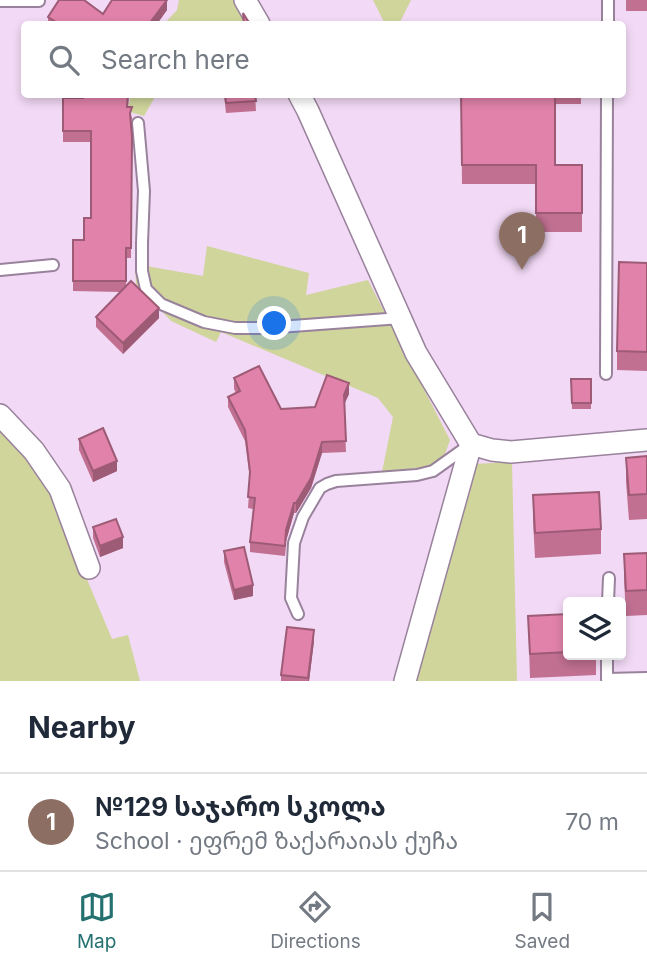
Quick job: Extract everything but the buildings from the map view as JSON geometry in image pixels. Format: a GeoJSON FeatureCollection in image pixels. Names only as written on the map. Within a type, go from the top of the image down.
{"type":"FeatureCollection","features":[{"type":"Feature","properties":{"kind":"street"},"geometry":{"type":"LineString","coordinates":[[245,0],[257,21]]}},
{"type":"Feature","properties":{"kind":"street"},"geometry":{"type":"LineString","coordinates":[[301,98],[416,353],[471,444],[511,452],[647,440]]}},
{"type":"Feature","properties":{"kind":"street"},"geometry":{"type":"LineString","coordinates":[[0,415],[34,451],[60,489],[89,568]]}},
{"type":"Feature","properties":{"kind":"street"},"geometry":{"type":"LineString","coordinates":[[405,681],[471,444]]}},
{"type":"Feature","properties":{"kind":"lane"},"geometry":{"type":"LineString","coordinates":[[608,0],[608,21]]}},
{"type":"Feature","properties":{"kind":"lane"},"geometry":{"type":"LineString","coordinates":[[0,1],[39,1]]}},
{"type":"Feature","properties":{"kind":"lane"},"geometry":{"type":"LineString","coordinates":[[606,374],[607,98]]}},
{"type":"Feature","properties":{"kind":"lane"},"geometry":{"type":"LineString","coordinates":[[138,122],[145,191],[142,271],[146,289],[161,304],[204,322],[235,328],[401,318]]}},
{"type":"Feature","properties":{"kind":"lane"},"geometry":{"type":"LineString","coordinates":[[0,270],[53,265]]}},
{"type":"Feature","properties":{"kind":"lane"},"geometry":{"type":"LineString","coordinates":[[298,614],[291,598],[295,543],[303,517],[320,488],[337,481],[417,475],[433,471],[471,444]]}},
{"type":"Feature","properties":{"kind":"lane"},"geometry":{"type":"LineString","coordinates":[[608,578],[608,597]]}},
{"type":"Feature","properties":{"kind":"lane"},"geometry":{"type":"LineString","coordinates":[[607,660],[606,680],[647,678]]}},
{"type":"Feature","properties":{"kind":"green space"},"geometry":{"type":"Polygon","coordinates":[[[179,0],[237,0],[248,21],[167,21],[177,10],[179,0]]]}},
{"type":"Feature","properties":{"kind":"green space"},"geometry":{"type":"Polygon","coordinates":[[[373,0],[411,0],[400,21],[384,21],[373,0]]]}},
{"type":"Feature","properties":{"kind":"green space"},"geometry":{"type":"Polygon","coordinates":[[[130,98],[154,98],[144,116],[127,111],[130,98]]]}},
{"type":"Feature","properties":{"kind":"green space"},"geometry":{"type":"Polygon","coordinates":[[[207,246],[309,273],[306,295],[368,280],[450,440],[444,457],[427,467],[382,472],[393,417],[378,398],[221,332],[216,342],[171,321],[136,284],[135,264],[203,276],[207,246]]]}},
{"type":"Feature","properties":{"kind":"green space"},"geometry":{"type":"Polygon","coordinates":[[[0,422],[22,445],[51,493],[112,639],[128,635],[140,681],[0,681],[0,422]]]}},
{"type":"Feature","properties":{"kind":"green space"},"geometry":{"type":"Polygon","coordinates":[[[512,462],[517,681],[414,681],[474,464],[512,462]]]}},
{"type":"Feature","properties":{"kind":"place","name":"№129 საჯარო სკოლა"},"geometry":{"type":"Point","coordinates":[522,270]}}]}
